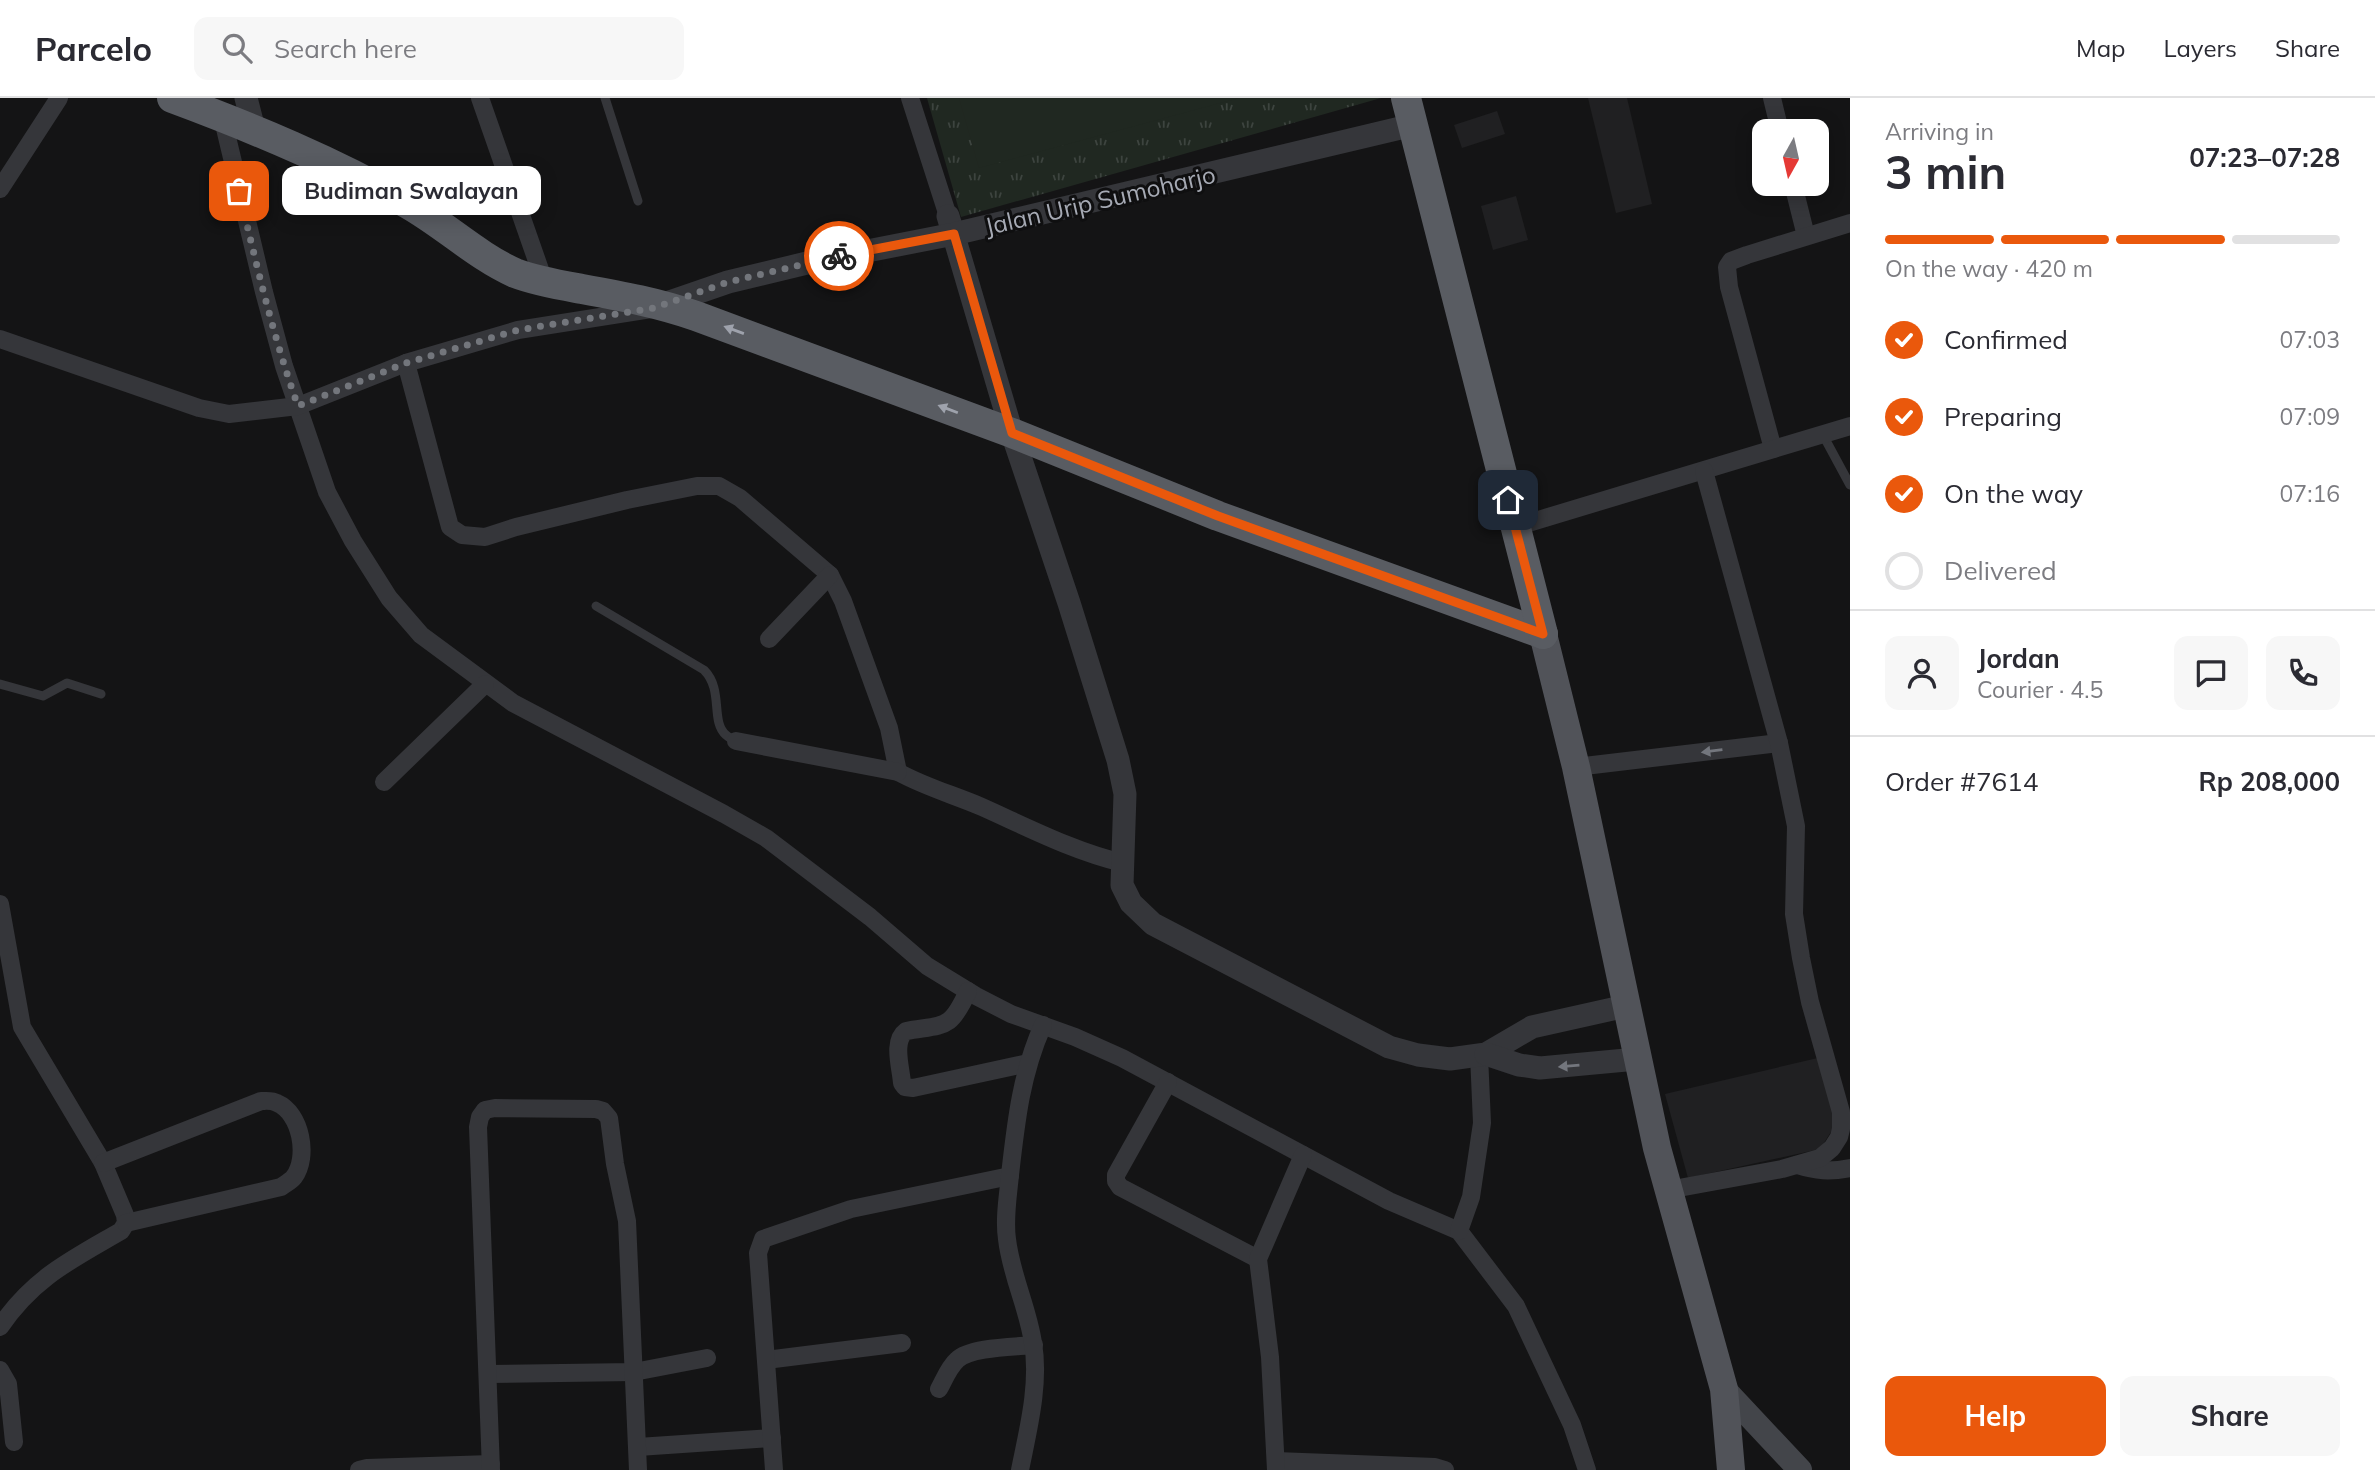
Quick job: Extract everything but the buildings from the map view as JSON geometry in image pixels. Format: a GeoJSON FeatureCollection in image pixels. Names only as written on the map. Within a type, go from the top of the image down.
{"type":"FeatureCollection","features":[{"type":"Feature","properties":{"kind":"highway"},"geometry":{"type":"LineString","coordinates":[[172,98],[254,129],[376,186],[516,273],[664,304],[1012,433],[1218,516],[1543,634]]}},
{"type":"Feature","properties":{"kind":"highway"},"geometry":{"type":"LineString","coordinates":[[1410,111],[1543,634]]}},
{"type":"Feature","properties":{"kind":"main road"},"geometry":{"type":"LineString","coordinates":[[1543,634],[1576,766],[1637,1059],[1668,1189],[1724,1389],[1733,1469]]}},
{"type":"Feature","properties":{"kind":"main road"},"geometry":{"type":"LineString","coordinates":[[1724,1389],[1800,1470]]}},
{"type":"Feature","properties":{"kind":"street"},"geometry":{"type":"LineString","coordinates":[[0,188],[8,159],[59,98]]}},
{"type":"Feature","properties":{"kind":"street"},"geometry":{"type":"LineString","coordinates":[[246,98],[254,129]]}},
{"type":"Feature","properties":{"kind":"street"},"geometry":{"type":"LineString","coordinates":[[480,98],[544,281]]}},
{"type":"Feature","properties":{"kind":"street"},"geometry":{"type":"LineString","coordinates":[[910,98],[951,225],[1012,433],[1118,760],[1125,793],[1122,885],[1131,903],[1153,924],[1389,1047],[1418,1055],[1450,1059],[1483,1054],[1532,1027],[1626,1006]]}},
{"type":"Feature","properties":{"kind":"street"},"geometry":{"type":"LineString","coordinates":[[1772,98],[1777,119]]}},
{"type":"Feature","properties":{"kind":"street","name":"Jalan Urip Sumoharjo"},"geometry":{"type":"LineString","coordinates":[[664,304],[728,282],[1410,111]]}},
{"type":"Feature","properties":{"kind":"street"},"geometry":{"type":"LineString","coordinates":[[222,116],[284,366],[327,492],[353,541],[389,598],[421,635],[513,703],[766,838],[870,917],[928,966],[968,991],[1011,1014],[1110,1052],[1389,1201],[1459,1231],[1516,1306],[1573,1424],[1587,1470]]}},
{"type":"Feature","properties":{"kind":"street"},"geometry":{"type":"LineString","coordinates":[[1796,196],[1806,236]]}},
{"type":"Feature","properties":{"kind":"street"},"geometry":{"type":"LineString","coordinates":[[1773,449],[1728,286],[1727,267],[1731,261],[1747,255],[1850,223]]}},
{"type":"Feature","properties":{"kind":"street"},"geometry":{"type":"LineString","coordinates":[[0,339],[213,412],[229,414],[298,406],[406,363],[518,330],[654,308],[664,304]]}},
{"type":"Feature","properties":{"kind":"street"},"geometry":{"type":"LineString","coordinates":[[406,363],[450,527],[462,535],[485,537],[615,503],[710,484],[740,498],[830,575],[844,601],[889,728],[898,772]]}},
{"type":"Feature","properties":{"kind":"street"},"geometry":{"type":"LineString","coordinates":[[1515,527],[1850,426]]}},
{"type":"Feature","properties":{"kind":"street"},"geometry":{"type":"LineString","coordinates":[[1668,1189],[1797,1165],[1820,1158],[1832,1148],[1842,1129],[1845,1108],[1810,1002],[1801,958],[1794,914],[1796,826],[1779,743],[1704,471]]}},
{"type":"Feature","properties":{"kind":"street"},"geometry":{"type":"LineString","coordinates":[[769,639],[830,575]]}},
{"type":"Feature","properties":{"kind":"street"},"geometry":{"type":"LineString","coordinates":[[384,782],[485,684]]}},
{"type":"Feature","properties":{"kind":"street"},"geometry":{"type":"LineString","coordinates":[[736,741],[898,772],[1066,846],[1123,863]]}},
{"type":"Feature","properties":{"kind":"street"},"geometry":{"type":"LineString","coordinates":[[1576,766],[1779,743]]}},
{"type":"Feature","properties":{"kind":"street"},"geometry":{"type":"LineString","coordinates":[[0,904],[22,1027],[103,1163],[126,1223],[121,1231],[39,1281],[22,1297],[0,1327]]}},
{"type":"Feature","properties":{"kind":"street"},"geometry":{"type":"LineString","coordinates":[[968,991],[953,1019],[900,1035],[898,1043],[902,1083],[905,1087],[913,1088],[1028,1063]]}},
{"type":"Feature","properties":{"kind":"street"},"geometry":{"type":"LineString","coordinates":[[1020,1470],[1032,1395],[1034,1345],[1007,1239],[1010,1176],[1014,1134],[1028,1063],[1043,1025]]}},
{"type":"Feature","properties":{"kind":"street"},"geometry":{"type":"LineString","coordinates":[[1483,1054],[1540,1068],[1637,1059]]}},
{"type":"Feature","properties":{"kind":"street"},"geometry":{"type":"LineString","coordinates":[[1459,1231],[1471,1197],[1482,1123],[1483,1054]]}},
{"type":"Feature","properties":{"kind":"street"},"geometry":{"type":"LineString","coordinates":[[1168,1082],[1116,1175],[1116,1181],[1120,1187],[1258,1259]]}},
{"type":"Feature","properties":{"kind":"street"},"geometry":{"type":"LineString","coordinates":[[103,1163],[261,1101],[278,1103],[289,1111],[298,1127],[301,1150],[299,1169],[292,1179],[281,1187],[126,1223]]}},
{"type":"Feature","properties":{"kind":"street"},"geometry":{"type":"LineString","coordinates":[[359,1470],[491,1467],[478,1127],[485,1110],[495,1108],[596,1109],[603,1111],[609,1118],[627,1221],[638,1470]]}},
{"type":"Feature","properties":{"kind":"street"},"geometry":{"type":"LineString","coordinates":[[1303,1155],[1258,1259],[1269,1357],[1276,1465],[1435,1467],[1446,1470]]}},
{"type":"Feature","properties":{"kind":"street"},"geometry":{"type":"LineString","coordinates":[[1797,1165],[1833,1172],[1850,1168]]}},
{"type":"Feature","properties":{"kind":"street"},"geometry":{"type":"LineString","coordinates":[[774,1470],[758,1252],[763,1239],[851,1209],[1010,1176]]}},
{"type":"Feature","properties":{"kind":"street"},"geometry":{"type":"LineString","coordinates":[[766,1360],[902,1343]]}},
{"type":"Feature","properties":{"kind":"street"},"geometry":{"type":"LineString","coordinates":[[939,1389],[954,1363],[964,1355],[1034,1345]]}},
{"type":"Feature","properties":{"kind":"street"},"geometry":{"type":"LineString","coordinates":[[488,1374],[634,1372],[707,1358]]}},
{"type":"Feature","properties":{"kind":"street"},"geometry":{"type":"LineString","coordinates":[[0,1370],[8,1384],[15,1441]]}},
{"type":"Feature","properties":{"kind":"street"},"geometry":{"type":"LineString","coordinates":[[638,1447],[772,1438]]}},
{"type":"Feature","properties":{"kind":"lane"},"geometry":{"type":"LineString","coordinates":[[605,98],[638,201]]}},
{"type":"Feature","properties":{"kind":"lane"},"geometry":{"type":"LineString","coordinates":[[1823,435],[1850,485]]}},
{"type":"Feature","properties":{"kind":"lane"},"geometry":{"type":"LineString","coordinates":[[596,606],[704,670],[716,688],[719,724],[726,736],[736,741]]}},
{"type":"Feature","properties":{"kind":"lane"},"geometry":{"type":"LineString","coordinates":[[0,684],[43,696],[67,682],[101,694]]}},
{"type":"Feature","properties":{"kind":"shaded area"},"geometry":{"type":"Polygon","coordinates":[[[1588,98],[1627,98],[1652,204],[1616,213],[1588,98]]]}},
{"type":"Feature","properties":{"kind":"shaded area"},"geometry":{"type":"Polygon","coordinates":[[[1497,111],[1505,134],[1462,148],[1454,125],[1497,111]]]}},
{"type":"Feature","properties":{"kind":"shaded area"},"geometry":{"type":"Polygon","coordinates":[[[1516,196],[1528,240],[1493,250],[1481,206],[1516,196]]]}},
{"type":"Feature","properties":{"kind":"shaded area"},"geometry":{"type":"Polygon","coordinates":[[[1822,1057],[1836,1124],[1820,1149],[1688,1178],[1665,1094],[1822,1057]]]}},
{"type":"Feature","properties":{"kind":"green space"},"geometry":{"type":"Polygon","coordinates":[[[927,98],[1381,98],[961,217],[927,98]]]}},
{"type":"Feature","properties":{"kind":"green space"},"geometry":{"type":"Polygon","coordinates":[[[959,98],[1239,98],[979,168],[959,98]]]}},
{"type":"Feature","properties":{"kind":"way so far"},"geometry":{"type":"LineString","coordinates":[[239,191],[284,366],[298,406],[406,363],[518,330],[654,308],[728,282],[839,256]]}},
{"type":"Feature","properties":{"kind":"place","name":"Budiman Swalayan"},"geometry":{"type":"Point","coordinates":[239,191]}},
{"type":"Feature","properties":{"kind":"route"},"geometry":{"type":"LineString","coordinates":[[839,256],[954,234],[1012,433],[1218,516],[1543,634],[1508,500]]}}]}
